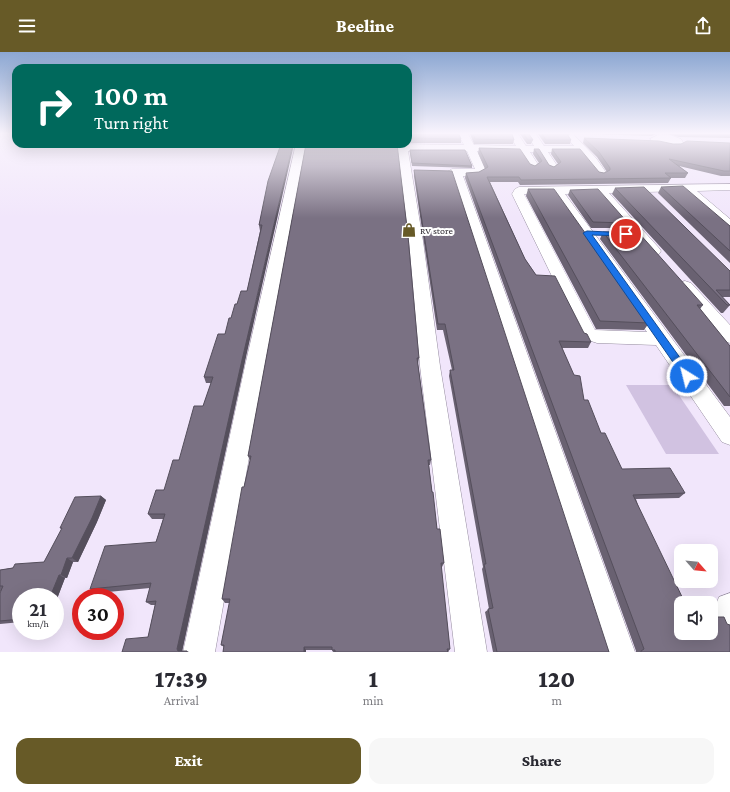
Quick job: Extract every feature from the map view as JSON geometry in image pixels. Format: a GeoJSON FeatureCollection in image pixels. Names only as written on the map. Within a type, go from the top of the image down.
{"type":"FeatureCollection","features":[{"type":"Feature","properties":{"kind":"street"},"geometry":{"type":"LineString","coordinates":[[199,652],[297,162]]}},
{"type":"Feature","properties":{"kind":"street"},"geometry":{"type":"LineString","coordinates":[[409,162],[412,170],[416,241],[430,366],[471,652]]}},
{"type":"Feature","properties":{"kind":"street"},"geometry":{"type":"LineString","coordinates":[[444,162],[619,652]]}},
{"type":"Feature","properties":{"kind":"street"},"geometry":{"type":"LineString","coordinates":[[446,168],[480,172],[475,162]]}},
{"type":"Feature","properties":{"kind":"street"},"geometry":{"type":"LineString","coordinates":[[531,162],[534,166]]}},
{"type":"Feature","properties":{"kind":"street"},"geometry":{"type":"LineString","coordinates":[[550,162],[553,167]]}},
{"type":"Feature","properties":{"kind":"street"},"geometry":{"type":"LineString","coordinates":[[592,162],[602,174]]}},
{"type":"Feature","properties":{"kind":"street"},"geometry":{"type":"LineString","coordinates":[[661,339],[597,337],[588,334],[518,194],[519,191],[643,188],[729,188]]}},
{"type":"Feature","properties":{"kind":"street"},"geometry":{"type":"LineString","coordinates":[[643,188],[654,200]]}},
{"type":"Feature","properties":{"kind":"street"},"geometry":{"type":"LineString","coordinates":[[686,188],[730,226]]}},
{"type":"Feature","properties":{"kind":"street"},"geometry":{"type":"LineString","coordinates":[[599,189],[665,263]]}},
{"type":"Feature","properties":{"kind":"street"},"geometry":{"type":"LineString","coordinates":[[556,190],[594,233],[661,339],[722,412],[730,435]]}},
{"type":"Feature","properties":{"kind":"street"},"geometry":{"type":"LineString","coordinates":[[624,234],[640,234]]}},
{"type":"Feature","properties":{"kind":"street"},"geometry":{"type":"LineString","coordinates":[[675,274],[730,337]]}},
{"type":"Feature","properties":{"kind":"street"},"geometry":{"type":"LineString","coordinates":[[730,608],[730,615]]}},
{"type":"Feature","properties":{"kind":"shaded area"},"geometry":{"type":"Polygon","coordinates":[[[626,385],[672,385],[719,454],[666,454],[626,385]]]}},
{"type":"Feature","properties":{"kind":"building"},"geometry":{"type":"Polygon","coordinates":[[[275,162],[289,162],[242,360],[177,649],[178,651],[187,652],[122,652],[126,639],[148,637],[156,601],[146,602],[151,583],[90,588],[105,546],[156,542],[165,514],[148,514],[156,490],[164,490],[173,460],[179,460],[194,406],[203,406],[213,377],[204,377],[218,334],[225,334],[229,318],[231,318],[241,291],[247,291],[262,225],[259,225],[268,181],[275,162]]]}},
{"type":"Feature","properties":{"kind":"building"},"geometry":{"type":"Polygon","coordinates":[[[303,162],[399,162],[408,236],[419,358],[417,358],[431,460],[428,460],[437,529],[440,529],[444,563],[441,563],[450,649],[447,649],[448,652],[335,652],[335,650],[332,650],[332,647],[304,647],[304,652],[223,652],[224,645],[221,645],[230,599],[222,599],[242,487],[244,487],[251,456],[248,456],[303,162]]]}},
{"type":"Feature","properties":{"kind":"building"},"geometry":{"type":"Polygon","coordinates":[[[470,162],[472,166],[412,163],[470,162]]]}},
{"type":"Feature","properties":{"kind":"building"},"geometry":{"type":"Polygon","coordinates":[[[486,162],[529,162],[535,166],[541,162],[547,162],[549,165],[554,167],[561,162],[591,162],[599,172],[604,173],[610,170],[606,162],[673,162],[688,173],[665,173],[671,178],[521,180],[519,177],[487,177],[525,259],[536,275],[555,276],[584,333],[587,334],[591,342],[559,341],[574,375],[580,376],[584,400],[588,400],[601,433],[605,433],[622,469],[670,468],[685,493],[633,495],[674,580],[674,588],[678,588],[682,596],[674,596],[674,640],[718,640],[718,617],[724,617],[727,624],[730,625],[730,652],[641,652],[644,649],[466,173],[479,172],[488,167],[486,162]]]}},
{"type":"Feature","properties":{"kind":"building"},"geometry":{"type":"Polygon","coordinates":[[[683,162],[730,162],[730,171],[724,171],[683,162]]]}},
{"type":"Feature","properties":{"kind":"building"},"geometry":{"type":"Polygon","coordinates":[[[414,170],[452,171],[609,652],[497,652],[488,609],[493,608],[484,564],[486,564],[450,370],[454,370],[445,324],[438,324],[414,170]]]}},
{"type":"Feature","properties":{"kind":"building"},"geometry":{"type":"Polygon","coordinates":[[[683,186],[730,226],[730,251],[661,187],[683,186]]]}},
{"type":"Feature","properties":{"kind":"building"},"geometry":{"type":"Polygon","coordinates":[[[644,187],[730,271],[730,290],[716,290],[730,305],[727,305],[615,188],[644,187]]]}},
{"type":"Feature","properties":{"kind":"building"},"geometry":{"type":"Polygon","coordinates":[[[528,189],[554,189],[649,323],[600,321],[528,189]]]}},
{"type":"Feature","properties":{"kind":"building"},"geometry":{"type":"Polygon","coordinates":[[[598,189],[628,223],[593,222],[570,190],[598,189]]]}},
{"type":"Feature","properties":{"kind":"building"},"geometry":{"type":"Polygon","coordinates":[[[603,232],[638,232],[703,305],[697,305],[730,346],[730,397],[603,232]]]}},
{"type":"Feature","properties":{"kind":"building"},"geometry":{"type":"Polygon","coordinates":[[[101,496],[72,558],[67,558],[61,575],[59,575],[54,588],[12,588],[12,620],[0,621],[0,593],[3,586],[0,586],[0,570],[13,568],[15,564],[44,562],[62,528],[60,528],[75,497],[101,496]]]}},
{"type":"Feature","properties":{"kind":"place","name":"RV store"},"geometry":{"type":"Point","coordinates":[409,230]}},
{"type":"Feature","properties":{"kind":"route"},"geometry":{"type":"LineString","coordinates":[[626,234],[587,233],[687,376]]}}]}
